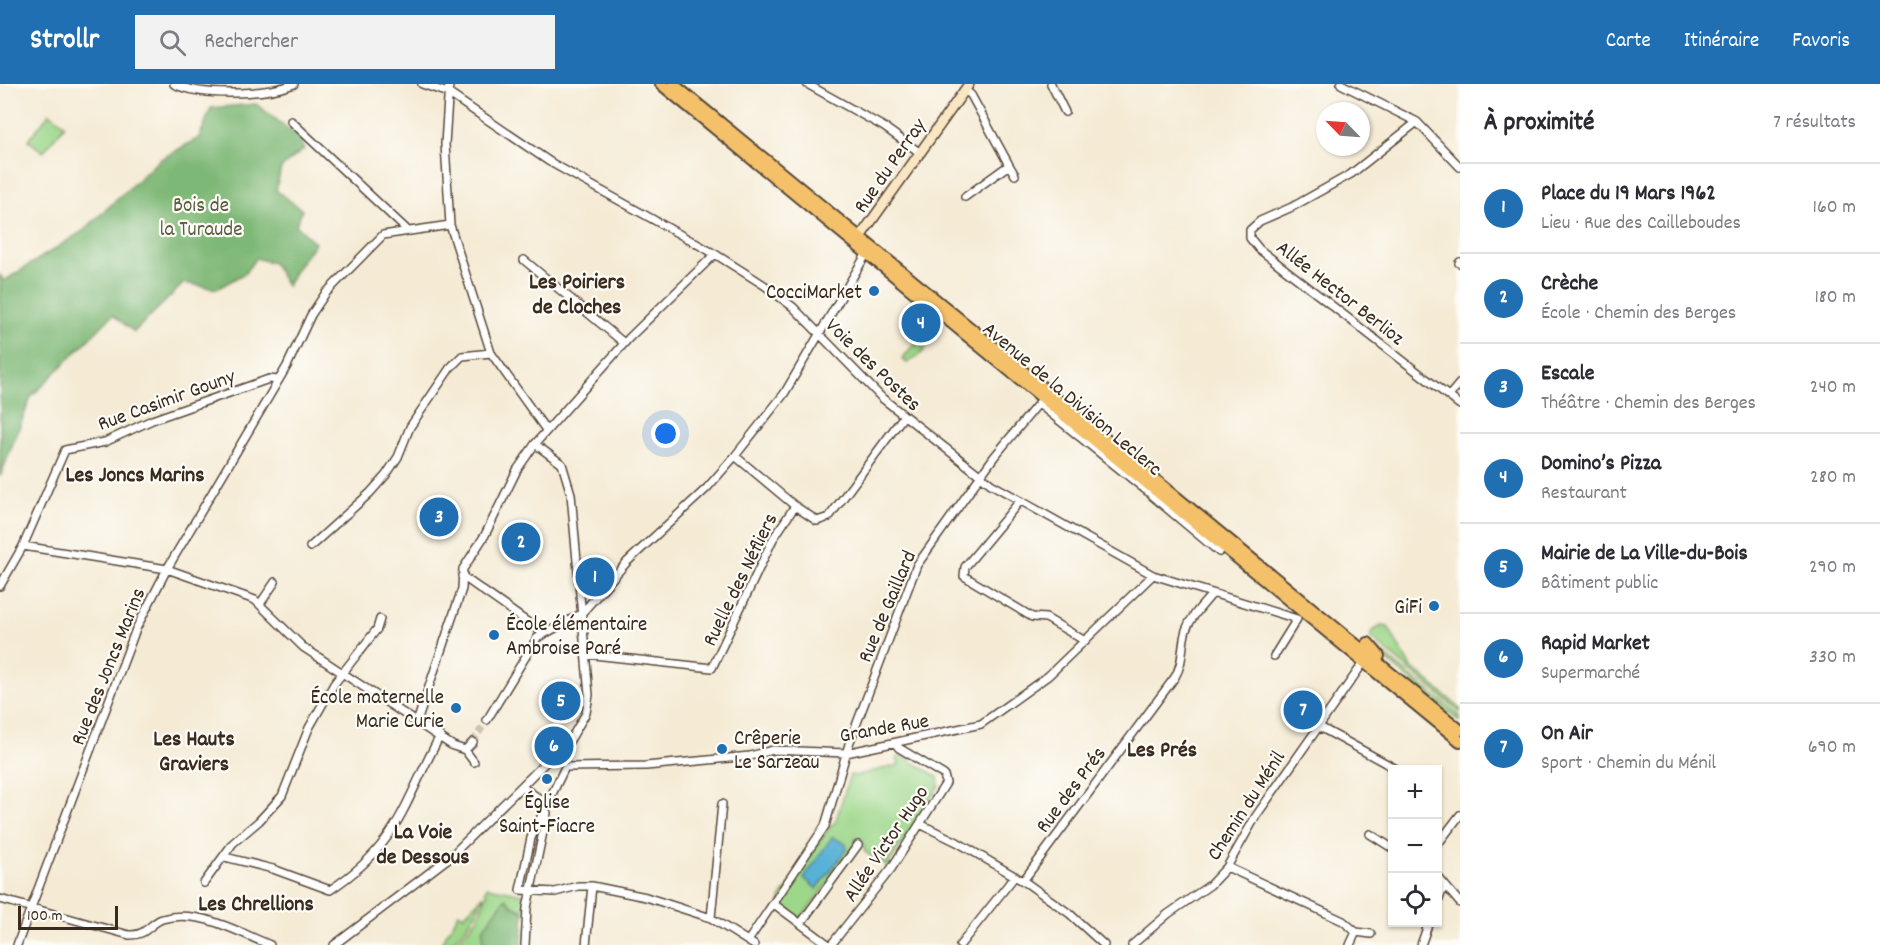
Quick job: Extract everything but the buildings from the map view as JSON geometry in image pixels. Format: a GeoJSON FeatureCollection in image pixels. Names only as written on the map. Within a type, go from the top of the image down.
{"type":"FeatureCollection","features":[{"type":"Feature","properties":{"kind":"main road","name":"Avenue de la Division Leclerc"},"geometry":{"type":"LineString","coordinates":[[661,84],[1041,401],[1364,662],[1460,730]]}},
{"type":"Feature","properties":{"kind":"main road","name":"Avenue de la Division Leclerc"},"geometry":{"type":"LineString","coordinates":[[673,84],[1393,681]]}},
{"type":"Feature","properties":{"kind":"main road"},"geometry":{"type":"LineString","coordinates":[[1368,643],[1371,650],[1392,669],[1393,681],[1460,744]]}},
{"type":"Feature","properties":{"kind":"street"},"geometry":{"type":"LineString","coordinates":[[174,84],[190,90],[204,91],[263,91],[294,84]]}},
{"type":"Feature","properties":{"kind":"street","name":"Voie des Postes"},"geometry":{"type":"LineString","coordinates":[[422,84],[448,93],[515,140],[582,181],[715,254],[779,295],[861,379],[903,417],[980,477],[1153,575],[1297,619],[1313,620]]}},
{"type":"Feature","properties":{"kind":"street"},"geometry":{"type":"LineString","coordinates":[[449,84],[445,144],[450,225],[491,353],[546,430]]}},
{"type":"Feature","properties":{"kind":"street"},"geometry":{"type":"LineString","coordinates":[[807,84],[884,127],[920,152]]}},
{"type":"Feature","properties":{"kind":"street"},"geometry":{"type":"LineString","coordinates":[[1051,84],[1065,112]]}},
{"type":"Feature","properties":{"kind":"street"},"geometry":{"type":"LineString","coordinates":[[1341,84],[1417,122],[1460,167]]}},
{"type":"Feature","properties":{"kind":"street"},"geometry":{"type":"LineString","coordinates":[[967,87],[1015,175]]}},
{"type":"Feature","properties":{"kind":"street","name":"Rue du Perray"},"geometry":{"type":"LineString","coordinates":[[860,237],[967,87]]}},
{"type":"Feature","properties":{"kind":"street"},"geometry":{"type":"LineString","coordinates":[[291,121],[406,229]]}},
{"type":"Feature","properties":{"kind":"street","name":"Allée Hector Berlioz"},"geometry":{"type":"LineString","coordinates":[[1417,122],[1351,174],[1292,207],[1260,221],[1250,230],[1250,238],[1259,249],[1460,405]]}},
{"type":"Feature","properties":{"kind":"street"},"geometry":{"type":"LineString","coordinates":[[965,197],[1010,165]]}},
{"type":"Feature","properties":{"kind":"street","name":"Rue des Joncs Marins"},"geometry":{"type":"LineString","coordinates":[[17,945],[136,629],[167,569],[278,380],[311,315],[325,294],[383,235],[406,229],[450,225]]}},
{"type":"Feature","properties":{"kind":"street"},"geometry":{"type":"LineString","coordinates":[[487,720],[543,633],[581,614],[627,562],[707,488],[784,394],[867,254],[860,237]]}},
{"type":"Feature","properties":{"kind":"street"},"geometry":{"type":"LineString","coordinates":[[417,722],[462,589],[463,569],[485,535],[517,470],[546,430],[624,343],[715,254]]}},
{"type":"Feature","properties":{"kind":"street"},"geometry":{"type":"LineString","coordinates":[[524,260],[624,343]]}},
{"type":"Feature","properties":{"kind":"street"},"geometry":{"type":"LineString","coordinates":[[310,547],[370,493],[386,475],[398,457],[410,427],[450,368],[462,357],[491,353]]}},
{"type":"Feature","properties":{"kind":"street","name":"Rue Casimir Gouny"},"geometry":{"type":"LineString","coordinates":[[23,546],[64,450],[105,442],[152,420],[269,379],[278,380]]}},
{"type":"Feature","properties":{"kind":"street"},"geometry":{"type":"LineString","coordinates":[[1449,396],[1460,383]]}},
{"type":"Feature","properties":{"kind":"street"},"geometry":{"type":"LineString","coordinates":[[1041,401],[1219,552],[1223,548]]}},
{"type":"Feature","properties":{"kind":"street","name":"Rue de Gaillard"},"geometry":{"type":"LineString","coordinates":[[739,945],[749,941],[825,826],[846,753],[917,565],[980,477],[1041,401]]}},
{"type":"Feature","properties":{"kind":"street","name":"Ruelle des Néfliers"},"geometry":{"type":"LineString","coordinates":[[585,654],[712,668],[773,539],[795,506],[818,520],[829,517],[903,417]]}},
{"type":"Feature","properties":{"kind":"street"},"geometry":{"type":"LineString","coordinates":[[535,444],[559,461],[564,471],[573,508],[585,654],[588,706],[559,759]]}},
{"type":"Feature","properties":{"kind":"street"},"geometry":{"type":"LineString","coordinates":[[735,456],[795,506]]}},
{"type":"Feature","properties":{"kind":"street"},"geometry":{"type":"LineString","coordinates":[[1147,491],[1163,499]]}},
{"type":"Feature","properties":{"kind":"street"},"geometry":{"type":"LineString","coordinates":[[1020,501],[965,567],[964,576],[1032,616],[1046,618],[1085,641]]}},
{"type":"Feature","properties":{"kind":"street"},"geometry":{"type":"LineString","coordinates":[[0,586],[23,546],[167,569],[255,600],[303,647],[417,722],[465,750],[474,762]]}},
{"type":"Feature","properties":{"kind":"street","name":"Grande Rue"},"geometry":{"type":"LineString","coordinates":[[566,767],[646,766],[750,756],[773,750],[846,753],[981,724],[1048,676],[1153,575]]}},
{"type":"Feature","properties":{"kind":"street"},"geometry":{"type":"LineString","coordinates":[[462,576],[543,633]]}},
{"type":"Feature","properties":{"kind":"street"},"geometry":{"type":"LineString","coordinates":[[260,604],[275,582]]}},
{"type":"Feature","properties":{"kind":"street","name":"Rue des Prés"},"geometry":{"type":"LineString","coordinates":[[1023,881],[1176,677],[1182,663],[1184,639],[1189,622],[1212,594]]}},
{"type":"Feature","properties":{"kind":"street"},"geometry":{"type":"LineString","coordinates":[[580,601],[590,604]]}},
{"type":"Feature","properties":{"kind":"street"},"geometry":{"type":"LineString","coordinates":[[204,883],[233,843],[259,821],[282,796],[309,728],[342,673],[377,629],[380,618]]}},
{"type":"Feature","properties":{"kind":"street"},"geometry":{"type":"LineString","coordinates":[[1274,656],[1297,619]]}},
{"type":"Feature","properties":{"kind":"street","name":"Chemin du Ménil"},"geometry":{"type":"LineString","coordinates":[[1131,945],[1168,914],[1210,885],[1227,867],[1256,816],[1364,662]]}},
{"type":"Feature","properties":{"kind":"street"},"geometry":{"type":"LineString","coordinates":[[1318,726],[1389,765]]}},
{"type":"Feature","properties":{"kind":"street"},"geometry":{"type":"LineString","coordinates":[[225,857],[273,869],[330,890],[364,866],[389,837],[440,736]]}},
{"type":"Feature","properties":{"kind":"street"},"geometry":{"type":"LineString","coordinates":[[465,750],[473,742]]}},
{"type":"Feature","properties":{"kind":"street","name":"Allée Victor Hugo"},"geometry":{"type":"LineString","coordinates":[[830,945],[891,869],[946,779],[895,743]]}},
{"type":"Feature","properties":{"kind":"street"},"geometry":{"type":"LineString","coordinates":[[334,945],[450,857],[548,760],[559,759]]}},
{"type":"Feature","properties":{"kind":"street"},"geometry":{"type":"LineString","coordinates":[[559,759],[566,767],[531,838],[520,890],[555,892],[578,886],[592,886],[646,897],[711,918],[749,941]]}},
{"type":"Feature","properties":{"kind":"street"},"geometry":{"type":"LineString","coordinates":[[522,787],[549,805]]}},
{"type":"Feature","properties":{"kind":"street"},"geometry":{"type":"LineString","coordinates":[[711,918],[722,804]]}},
{"type":"Feature","properties":{"kind":"street"},"geometry":{"type":"LineString","coordinates":[[525,945],[525,927],[531,892],[549,805]]}},
{"type":"Feature","properties":{"kind":"street"},"geometry":{"type":"LineString","coordinates":[[1442,838],[1460,815]]}},
{"type":"Feature","properties":{"kind":"street"},"geometry":{"type":"LineString","coordinates":[[920,824],[1023,881],[1070,914],[1104,945]]}},
{"type":"Feature","properties":{"kind":"street"},"geometry":{"type":"LineString","coordinates":[[1370,834],[1388,845]]}},
{"type":"Feature","properties":{"kind":"street"},"geometry":{"type":"LineString","coordinates":[[801,923],[858,845]]}},
{"type":"Feature","properties":{"kind":"street"},"geometry":{"type":"LineString","coordinates":[[1227,867],[1343,921],[1356,932],[1371,934]]}},
{"type":"Feature","properties":{"kind":"street"},"geometry":{"type":"LineString","coordinates":[[964,944],[1015,876]]}},
{"type":"Feature","properties":{"kind":"street"},"geometry":{"type":"LineString","coordinates":[[1442,883],[1460,903]]}},
{"type":"Feature","properties":{"kind":"street"},"geometry":{"type":"LineString","coordinates":[[1442,890],[1444,885]]}},
{"type":"Feature","properties":{"kind":"street"},"geometry":{"type":"LineString","coordinates":[[586,945],[592,886]]}},
{"type":"Feature","properties":{"kind":"street"},"geometry":{"type":"LineString","coordinates":[[0,899],[30,909],[112,928],[129,935],[140,934],[164,918],[205,919],[270,945]]}},
{"type":"Feature","properties":{"kind":"street"},"geometry":{"type":"LineString","coordinates":[[774,904],[830,945]]}},
{"type":"Feature","properties":{"kind":"street"},"geometry":{"type":"LineString","coordinates":[[1420,945],[1428,927]]}},
{"type":"Feature","properties":{"kind":"street"},"geometry":{"type":"LineString","coordinates":[[1350,945],[1356,932]]}},
{"type":"Feature","properties":{"kind":"green space","name":"Bois de la Turaude"},"geometry":{"type":"Polygon","coordinates":[[[256,104],[299,137],[304,149],[281,168],[276,190],[302,210],[296,225],[315,243],[287,286],[273,263],[256,258],[245,273],[217,289],[184,283],[134,332],[113,315],[31,397],[0,477],[0,275],[4,281],[83,231],[159,160],[199,138],[211,108],[256,104]]]}},
{"type":"Feature","properties":{"kind":"green space"},"geometry":{"type":"Polygon","coordinates":[[[50,113],[65,125],[43,152],[28,140],[50,113]]]}},
{"type":"Feature","properties":{"kind":"green space"},"geometry":{"type":"Polygon","coordinates":[[[931,324],[938,329],[922,353],[907,363],[902,359],[931,324]]]}},
{"type":"Feature","properties":{"kind":"green space"},"geometry":{"type":"Polygon","coordinates":[[[1381,626],[1388,627],[1410,666],[1460,708],[1460,712],[1370,637],[1373,631],[1381,626]]]}},
{"type":"Feature","properties":{"kind":"green space"},"geometry":{"type":"Polygon","coordinates":[[[1376,648],[1460,716],[1460,722],[1377,652],[1376,648]]]}},
{"type":"Feature","properties":{"kind":"green space"},"geometry":{"type":"Polygon","coordinates":[[[901,755],[938,777],[939,786],[887,866],[865,852],[862,839],[855,839],[852,852],[802,917],[796,917],[780,904],[780,899],[831,825],[835,823],[850,775],[899,765],[897,759],[901,755]],[[847,849],[804,878],[817,889],[847,849]]]}},
{"type":"Feature","properties":{"kind":"green space"},"geometry":{"type":"Polygon","coordinates":[[[488,887],[523,894],[526,899],[524,912],[505,899],[483,929],[483,945],[454,945],[478,917],[487,894],[485,890],[488,887]]]}},
{"type":"Feature","properties":{"kind":"green space"},"geometry":{"type":"Polygon","coordinates":[[[484,895],[474,915],[460,934],[449,945],[440,945],[459,913],[464,915],[484,895]]]}},
{"type":"Feature","properties":{"kind":"green space"},"geometry":{"type":"Polygon","coordinates":[[[506,898],[513,907],[524,912],[522,945],[483,945],[483,929],[506,898]]]}},
{"type":"Feature","properties":{"kind":"water"},"geometry":{"type":"Polygon","coordinates":[[[832,837],[846,844],[847,849],[817,889],[804,878],[832,837]]]}},
{"type":"Feature","properties":{"kind":"tunnel"},"geometry":{"type":"LineString","coordinates":[[473,742],[487,720]]}},
{"type":"Feature","properties":{"kind":"place","name":"CocciMarket"},"geometry":{"type":"Point","coordinates":[874,291]}},
{"type":"Feature","properties":{"kind":"place","name":"Domino’s Pizza"},"geometry":{"type":"Point","coordinates":[921,323]}},
{"type":"Feature","properties":{"kind":"place","name":"Escale"},"geometry":{"type":"Point","coordinates":[439,517]}},
{"type":"Feature","properties":{"kind":"place","name":"Crèche"},"geometry":{"type":"Point","coordinates":[521,542]}},
{"type":"Feature","properties":{"kind":"place","name":"Place du 19 Mars 1962"},"geometry":{"type":"Point","coordinates":[595,577]}},
{"type":"Feature","properties":{"kind":"place","name":"GiFi"},"geometry":{"type":"Point","coordinates":[1434,606]}},
{"type":"Feature","properties":{"kind":"place","name":"École élémentaire Ambroise Paré"},"geometry":{"type":"Point","coordinates":[494,635]}},
{"type":"Feature","properties":{"kind":"place","name":"Mairie de La Ville-du-Bois"},"geometry":{"type":"Point","coordinates":[561,701]}},
{"type":"Feature","properties":{"kind":"place","name":"École maternelle Marie Curie"},"geometry":{"type":"Point","coordinates":[456,708]}},
{"type":"Feature","properties":{"kind":"place","name":"On Air"},"geometry":{"type":"Point","coordinates":[1303,710]}},
{"type":"Feature","properties":{"kind":"place","name":"Rapid Market"},"geometry":{"type":"Point","coordinates":[554,746]}},
{"type":"Feature","properties":{"kind":"place","name":"Crêperie Le Sarzeau"},"geometry":{"type":"Point","coordinates":[722,749]}},
{"type":"Feature","properties":{"kind":"place","name":"Église Saint-Fiacre"},"geometry":{"type":"Point","coordinates":[547,779]}},
{"type":"Feature","properties":{"kind":"district","name":"Les Poiriers de Cloches"},"geometry":{"type":"Point","coordinates":[577,292]}},
{"type":"Feature","properties":{"kind":"district","name":"Les Joncs Marins"},"geometry":{"type":"Point","coordinates":[135,473]}},
{"type":"Feature","properties":{"kind":"district","name":"Les Prés"},"geometry":{"type":"Point","coordinates":[1162,748]}},
{"type":"Feature","properties":{"kind":"district","name":"Les Hauts Graviers"},"geometry":{"type":"Point","coordinates":[194,750]}},
{"type":"Feature","properties":{"kind":"district","name":"La Voie de Dessous"},"geometry":{"type":"Point","coordinates":[423,842]}},
{"type":"Feature","properties":{"kind":"district","name":"Les Chrellions"},"geometry":{"type":"Point","coordinates":[256,902]}}]}
